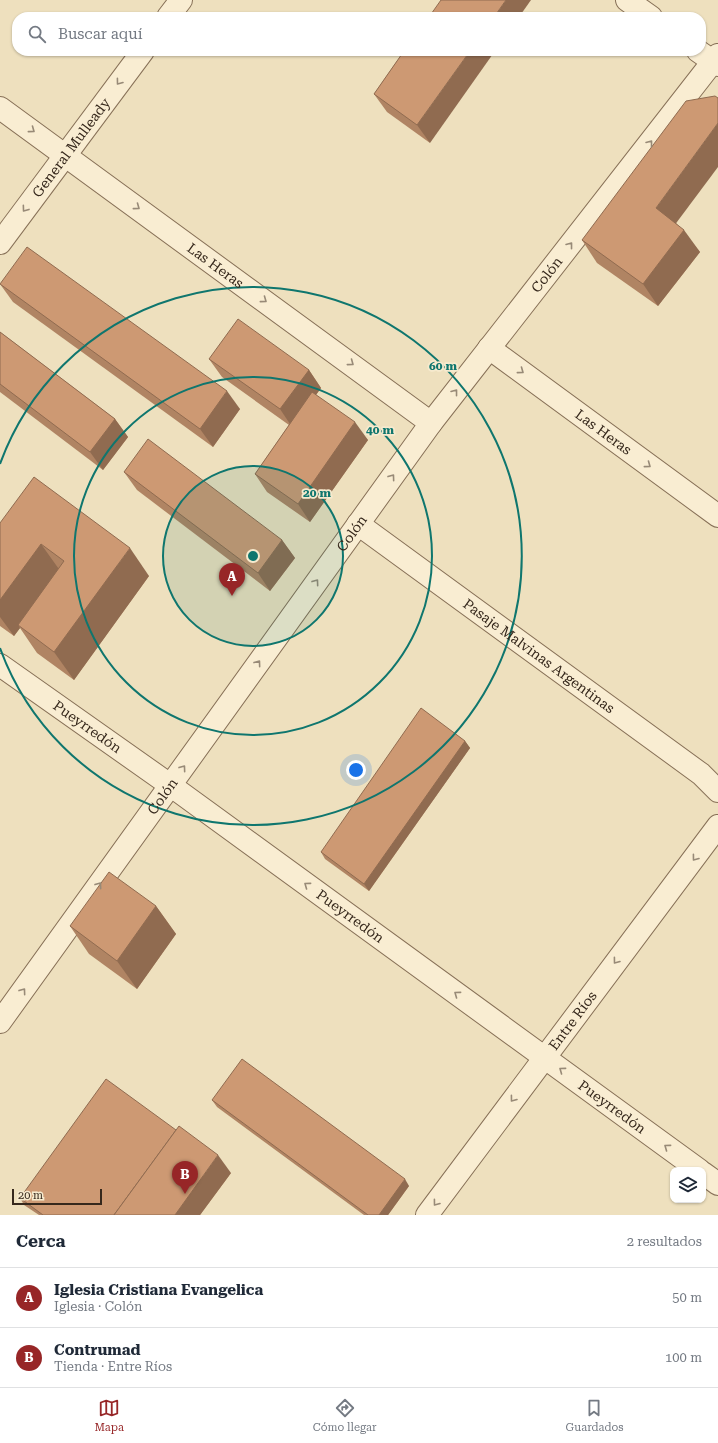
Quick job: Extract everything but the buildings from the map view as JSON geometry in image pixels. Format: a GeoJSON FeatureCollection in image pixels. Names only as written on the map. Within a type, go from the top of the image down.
{"type":"FeatureCollection","features":[{"type":"Feature","properties":{"kind":"street"},"geometry":{"type":"LineString","coordinates":[[172,12],[181,0]]}},
{"type":"Feature","properties":{"kind":"street"},"geometry":{"type":"LineString","coordinates":[[627,0],[644,12]]}},
{"type":"Feature","properties":{"kind":"street","name":"General Mulleady"},"geometry":{"type":"LineString","coordinates":[[0,243],[139,56]]}},
{"type":"Feature","properties":{"kind":"street","name":"Colón"},"geometry":{"type":"LineString","coordinates":[[0,1022],[431,423],[712,58]]}},
{"type":"Feature","properties":{"kind":"street","name":"Las Heras"},"geometry":{"type":"LineString","coordinates":[[0,108],[431,423]]}},
{"type":"Feature","properties":{"kind":"street","name":"Las Heras"},"geometry":{"type":"LineString","coordinates":[[490,348],[718,516]]}},
{"type":"Feature","properties":{"kind":"street","name":"Pasaje Malvinas Argentinas"},"geometry":{"type":"LineString","coordinates":[[358,524],[701,774],[718,791]]}},
{"type":"Feature","properties":{"kind":"street","name":"Pueyrredón"},"geometry":{"type":"LineString","coordinates":[[0,665],[170,786],[695,1167]]}},
{"type":"Feature","properties":{"kind":"street","name":"Entre Ríos"},"geometry":{"type":"LineString","coordinates":[[427,1215],[718,826]]}},
{"type":"Feature","properties":{"kind":"street"},"geometry":{"type":"LineString","coordinates":[[706,1175],[718,1184]]}},
{"type":"Feature","properties":{"kind":"place","name":"Iglesia Cristiana Evangelica"},"geometry":{"type":"Point","coordinates":[232,596]}},
{"type":"Feature","properties":{"kind":"place","name":"Contrumad"},"geometry":{"type":"Point","coordinates":[185,1194]}}]}
